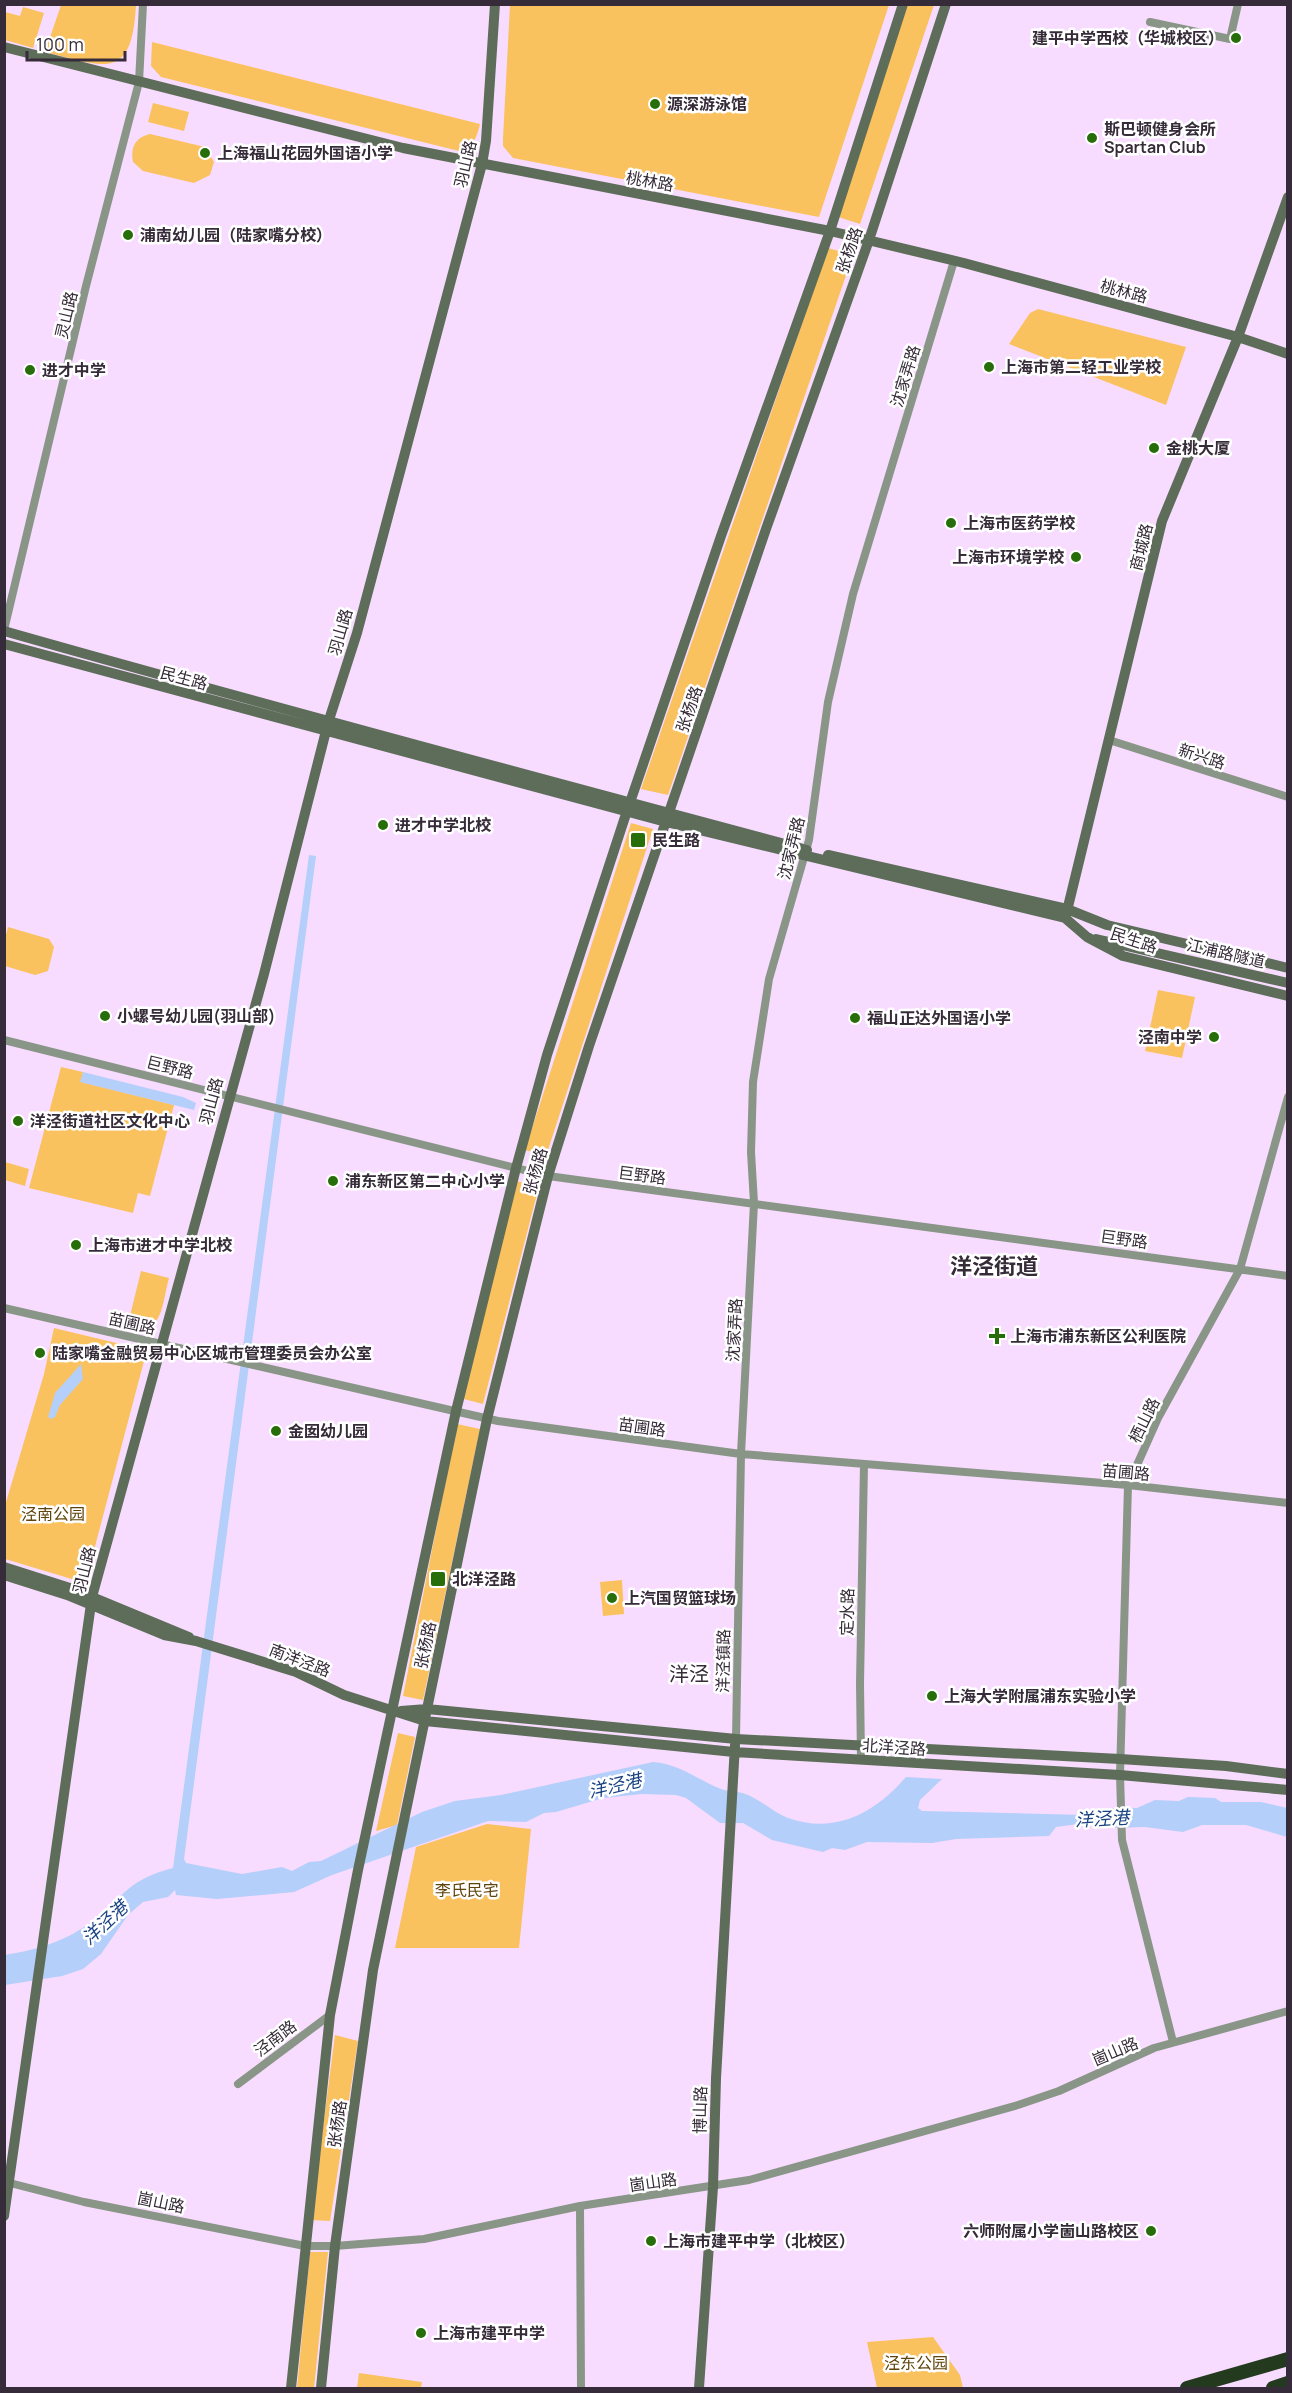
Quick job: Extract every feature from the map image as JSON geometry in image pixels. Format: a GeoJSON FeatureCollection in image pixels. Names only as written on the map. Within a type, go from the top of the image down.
{"type":"FeatureCollection","features":[{"type":"Feature","properties":{"kind":"highway"},"geometry":{"type":"LineString","coordinates":[[1187,2388],[1287,2359]]}},
{"type":"Feature","properties":{"kind":"highway"},"geometry":{"type":"LineString","coordinates":[[1225,2388],[1287,2366]]}},
{"type":"Feature","properties":{"kind":"highway"},"geometry":{"type":"LineString","coordinates":[[1273,2388],[1287,2383]]}},
{"type":"Feature","properties":{"kind":"main road","name":"羽山路"},"geometry":{"type":"LineString","coordinates":[[4,2216],[91,1602],[228,1096],[264,974],[327,728],[357,633],[482,164],[486,141],[495,4]]}},
{"type":"Feature","properties":{"kind":"main road","name":"张杨路"},"geometry":{"type":"LineString","coordinates":[[291,2388],[330,2015],[358,1870],[456,1411],[516,1168],[547,1055],[629,806],[720,536],[830,231],[903,4]]}},
{"type":"Feature","properties":{"kind":"main road","name":"张杨路"},"geometry":{"type":"LineString","coordinates":[[321,2388],[335,2246],[373,1970],[488,1419],[549,1176],[589,1046],[869,240],[946,4]]}},
{"type":"Feature","properties":{"kind":"main road","name":"桃林路"},"geometry":{"type":"LineString","coordinates":[[4,47],[403,148],[869,240],[1238,337],[1287,354]]}},
{"type":"Feature","properties":{"kind":"main road","name":"商城路"},"geometry":{"type":"LineString","coordinates":[[1066,914],[1162,521],[1238,337],[1287,197]]}},
{"type":"Feature","properties":{"kind":"main road","name":"民生路"},"geometry":{"type":"LineString","coordinates":[[4,630],[327,728]]}},
{"type":"Feature","properties":{"kind":"main road","name":"民生路"},"geometry":{"type":"LineString","coordinates":[[4,644],[629,806],[667,818],[1287,968]]}},
{"type":"Feature","properties":{"kind":"main road","name":"民生路"},"geometry":{"type":"LineString","coordinates":[[1066,914],[1087,937],[1123,956],[1287,996]]}},
{"type":"Feature","properties":{"kind":"main road","name":"江浦路隧道"},"geometry":{"type":"LineString","coordinates":[[1107,925],[1137,938],[1287,974]]}},
{"type":"Feature","properties":{"kind":"main road","name":"江浦路隧道"},"geometry":{"type":"LineString","coordinates":[[1087,937],[1287,982]]}},
{"type":"Feature","properties":{"kind":"main road","name":"南洋泾路"},"geometry":{"type":"LineString","coordinates":[[4,1567],[51,1581],[91,1602]]}},
{"type":"Feature","properties":{"kind":"main road","name":"南洋泾路"},"geometry":{"type":"LineString","coordinates":[[4,1575],[179,1631],[196,1641],[318,1680],[344,1695],[392,1712]]}},
{"type":"Feature","properties":{"kind":"main road","name":"北洋泾路"},"geometry":{"type":"LineString","coordinates":[[392,1712],[427,1709],[736,1739],[1120,1759],[1226,1766],[1287,1774]]}},
{"type":"Feature","properties":{"kind":"main road","name":"北洋泾路"},"geometry":{"type":"LineString","coordinates":[[392,1712],[425,1721],[734,1752],[1120,1775],[1287,1790]]}},
{"type":"Feature","properties":{"kind":"main road","name":"洋泾镇路"},"geometry":{"type":"LineString","coordinates":[[731,1832],[736,1739]]}},
{"type":"Feature","properties":{"kind":"main road","name":"博山路"},"geometry":{"type":"LineString","coordinates":[[699,2388],[713,2187],[716,2078],[731,1832]]}},
{"type":"Feature","properties":{"kind":"street","name":"灵山路"},"geometry":{"type":"LineString","coordinates":[[4,630],[88,279],[139,82],[143,4]]}},
{"type":"Feature","properties":{"kind":"street"},"geometry":{"type":"LineString","coordinates":[[1150,22],[1230,39],[1238,4]]}},
{"type":"Feature","properties":{"kind":"street","name":"沈家弄路"},"geometry":{"type":"LineString","coordinates":[[741,1454],[754,1203],[751,1152],[753,1082],[769,979],[806,853],[828,702],[853,594],[954,261]]}},
{"type":"Feature","properties":{"kind":"street","name":"新兴路"},"geometry":{"type":"LineString","coordinates":[[1109,740],[1287,797]]}},
{"type":"Feature","properties":{"kind":"street","name":"巨野路"},"geometry":{"type":"LineString","coordinates":[[4,1040],[549,1176],[1287,1276]]}},
{"type":"Feature","properties":{"kind":"street","name":"栖山路"},"geometry":{"type":"LineString","coordinates":[[1173,2042],[1122,1840],[1120,1759],[1128,1485],[1158,1418],[1240,1269],[1287,1097]]}},
{"type":"Feature","properties":{"kind":"street","name":"苗圃路"},"geometry":{"type":"LineString","coordinates":[[4,1308],[488,1419],[741,1454],[1128,1485],[1287,1503]]}},
{"type":"Feature","properties":{"kind":"street","name":"洋泾镇路"},"geometry":{"type":"LineString","coordinates":[[736,1739],[741,1454]]}},
{"type":"Feature","properties":{"kind":"street","name":"定水路"},"geometry":{"type":"LineString","coordinates":[[861,1760],[864,1464]]}},
{"type":"Feature","properties":{"kind":"street","name":"崮山路"},"geometry":{"type":"LineString","coordinates":[[7,2182],[84,2202],[305,2246],[424,2239],[580,2206],[749,2180],[1018,2105],[1059,2091],[1112,2066],[1173,2042],[1287,2012]]}},
{"type":"Feature","properties":{"kind":"street","name":"泾南路"},"geometry":{"type":"LineString","coordinates":[[238,2084],[330,2015]]}},
{"type":"Feature","properties":{"kind":"street"},"geometry":{"type":"LineString","coordinates":[[580,2206],[581,2388]]}},
{"type":"Feature","properties":{"kind":"green space"},"geometry":{"type":"Polygon","coordinates":[[[510,4],[889,5],[819,217],[513,158],[503,146],[510,4]]]}},
{"type":"Feature","properties":{"kind":"green space"},"geometry":{"type":"Polygon","coordinates":[[[61,5],[136,5],[129,47],[121,58],[112,63],[99,64],[45,52],[61,5]]]}},
{"type":"Feature","properties":{"kind":"green space"},"geometry":{"type":"Polygon","coordinates":[[[907,5],[934,5],[860,224],[835,216],[907,5]]]}},
{"type":"Feature","properties":{"kind":"green space"},"geometry":{"type":"Polygon","coordinates":[[[23,7],[44,13],[33,48],[5,40],[5,12],[20,16],[23,7]]]}},
{"type":"Feature","properties":{"kind":"green space"},"geometry":{"type":"Polygon","coordinates":[[[152,42],[480,124],[479,129],[471,145],[459,151],[161,77],[151,66],[152,42]]]}},
{"type":"Feature","properties":{"kind":"green space"},"geometry":{"type":"Polygon","coordinates":[[[153,103],[189,112],[184,131],[148,122],[153,103]]]}},
{"type":"Feature","properties":{"kind":"green space"},"geometry":{"type":"Polygon","coordinates":[[[150,134],[205,147],[214,162],[210,175],[194,183],[143,171],[133,162],[132,152],[138,140],[150,134]]]}},
{"type":"Feature","properties":{"kind":"green space"},"geometry":{"type":"Polygon","coordinates":[[[828,248],[853,255],[668,795],[641,789],[828,248]]]}},
{"type":"Feature","properties":{"kind":"green space"},"geometry":{"type":"Polygon","coordinates":[[[1038,309],[1186,347],[1166,405],[1009,344],[1030,313],[1038,309]]]}},
{"type":"Feature","properties":{"kind":"green space"},"geometry":{"type":"Polygon","coordinates":[[[631,823],[653,829],[546,1156],[525,1150],[631,823]]]}},
{"type":"Feature","properties":{"kind":"green space"},"geometry":{"type":"Polygon","coordinates":[[[8,927],[49,939],[54,947],[48,971],[35,975],[5,966],[5,939],[8,927]]]}},
{"type":"Feature","properties":{"kind":"green space"},"geometry":{"type":"Polygon","coordinates":[[[1158,990],[1195,997],[1182,1058],[1145,1051],[1158,990]]]}},
{"type":"Feature","properties":{"kind":"green space"},"geometry":{"type":"Polygon","coordinates":[[[61,1067],[83,1072],[81,1082],[174,1105],[150,1196],[138,1193],[133,1213],[29,1188],[61,1067]]]}},
{"type":"Feature","properties":{"kind":"green space"},"geometry":{"type":"Polygon","coordinates":[[[5,1162],[29,1169],[25,1186],[5,1180],[5,1162]]]}},
{"type":"Feature","properties":{"kind":"green space"},"geometry":{"type":"Polygon","coordinates":[[[516,1181],[539,1186],[483,1404],[460,1398],[516,1181]]]}},
{"type":"Feature","properties":{"kind":"green space"},"geometry":{"type":"Polygon","coordinates":[[[141,1271],[169,1278],[162,1308],[154,1323],[148,1327],[127,1328],[141,1271]]]}},
{"type":"Feature","properties":{"kind":"green space","name":"泾南公园"},"geometry":{"type":"Polygon","coordinates":[[[54,1328],[133,1347],[139,1350],[144,1361],[89,1569],[75,1580],[5,1559],[4,1509],[44,1374],[54,1328]]]}},
{"type":"Feature","properties":{"kind":"green space"},"geometry":{"type":"Polygon","coordinates":[[[457,1424],[480,1429],[423,1700],[403,1696],[457,1424]]]}},
{"type":"Feature","properties":{"kind":"green space","name":"上汽国贸篮球场"},"geometry":{"type":"Polygon","coordinates":[[[622,1580],[624,1614],[603,1616],[600,1582],[622,1580]]]}},
{"type":"Feature","properties":{"kind":"green space"},"geometry":{"type":"Polygon","coordinates":[[[398,1733],[415,1737],[397,1825],[376,1831],[398,1733]]]}},
{"type":"Feature","properties":{"kind":"green space","name":"李氏民宅"},"geometry":{"type":"Polygon","coordinates":[[[487,1824],[531,1829],[519,1948],[395,1948],[416,1847],[487,1824]]]}},
{"type":"Feature","properties":{"kind":"green space"},"geometry":{"type":"Polygon","coordinates":[[[335,2035],[358,2041],[330,2221],[311,2220],[335,2035]]]}},
{"type":"Feature","properties":{"kind":"green space"},"geometry":{"type":"Polygon","coordinates":[[[310,2252],[328,2252],[314,2388],[297,2388],[310,2252]]]}},
{"type":"Feature","properties":{"kind":"green space","name":"泾东公园"},"geometry":{"type":"Polygon","coordinates":[[[933,2337],[960,2375],[963,2388],[877,2388],[867,2342],[933,2337]]]}},
{"type":"Feature","properties":{"kind":"green space"},"geometry":{"type":"Polygon","coordinates":[[[359,2373],[422,2382],[421,2388],[357,2388],[359,2373]]]}},
{"type":"Feature","properties":{"kind":"water","name":"洋泾港"},"geometry":{"type":"Polygon","coordinates":[[[309,855],[316,856],[184,1859],[186,1863],[242,1874],[282,1867],[292,1871],[309,1862],[321,1861],[422,1812],[455,1801],[501,1795],[653,1762],[680,1769],[721,1789],[745,1794],[783,1816],[806,1823],[839,1822],[854,1817],[882,1801],[906,1777],[942,1779],[920,1800],[918,1808],[922,1811],[1086,1815],[1111,1808],[1137,1808],[1155,1800],[1179,1801],[1188,1797],[1215,1798],[1221,1802],[1261,1802],[1287,1808],[1287,1837],[1246,1825],[1202,1825],[1183,1832],[1145,1827],[1112,1828],[1086,1823],[1056,1827],[1049,1836],[956,1839],[932,1843],[867,1842],[845,1850],[832,1848],[823,1852],[772,1840],[743,1823],[720,1823],[686,1798],[676,1795],[642,1794],[603,1798],[556,1812],[544,1813],[526,1822],[488,1821],[332,1875],[294,1892],[217,1899],[176,1895],[175,1890],[168,1897],[143,1902],[128,1915],[101,1954],[83,1969],[62,1976],[5,1985],[4,1955],[40,1947],[73,1934],[94,1920],[137,1883],[173,1868],[309,855]]]}},
{"type":"Feature","properties":{"kind":"water"},"geometry":{"type":"Polygon","coordinates":[[[83,1072],[183,1097],[196,1103],[194,1110],[80,1082],[83,1072]]]}},
{"type":"Feature","properties":{"kind":"water"},"geometry":{"type":"Polygon","coordinates":[[[81,1364],[83,1379],[60,1405],[55,1417],[51,1419],[48,1417],[55,1393],[81,1364]]]}},
{"type":"Feature","properties":{"kind":"place","name":"建平中学西校（华城校区）"},"geometry":{"type":"Point","coordinates":[1236,38]}},
{"type":"Feature","properties":{"kind":"place","name":"源深游泳馆"},"geometry":{"type":"Point","coordinates":[655,104]}},
{"type":"Feature","properties":{"kind":"place","name":"斯巴顿健身会所 Spartan Club"},"geometry":{"type":"Point","coordinates":[1092,138]}},
{"type":"Feature","properties":{"kind":"place","name":"上海福山花园外国语小学"},"geometry":{"type":"Point","coordinates":[205,153]}},
{"type":"Feature","properties":{"kind":"place","name":"浦南幼儿园（陆家嘴分校）"},"geometry":{"type":"Point","coordinates":[128,235]}},
{"type":"Feature","properties":{"kind":"place","name":"上海市第二轻工业学校"},"geometry":{"type":"Point","coordinates":[989,367]}},
{"type":"Feature","properties":{"kind":"place","name":"进才中学"},"geometry":{"type":"Point","coordinates":[30,370]}},
{"type":"Feature","properties":{"kind":"place","name":"金桃大厦"},"geometry":{"type":"Point","coordinates":[1154,448]}},
{"type":"Feature","properties":{"kind":"place","name":"上海市医药学校"},"geometry":{"type":"Point","coordinates":[951,523]}},
{"type":"Feature","properties":{"kind":"place","name":"上海市环境学校"},"geometry":{"type":"Point","coordinates":[1076,557]}},
{"type":"Feature","properties":{"kind":"place","name":"进才中学北校"},"geometry":{"type":"Point","coordinates":[383,825]}},
{"type":"Feature","properties":{"kind":"place","name":"民生路"},"geometry":{"type":"Point","coordinates":[638,840]}},
{"type":"Feature","properties":{"kind":"place","name":"小螺号幼儿园(羽山部)"},"geometry":{"type":"Point","coordinates":[105,1016]}},
{"type":"Feature","properties":{"kind":"place","name":"福山正达外国语小学"},"geometry":{"type":"Point","coordinates":[855,1018]}},
{"type":"Feature","properties":{"kind":"place","name":"泾南中学"},"geometry":{"type":"Point","coordinates":[1214,1037]}},
{"type":"Feature","properties":{"kind":"place","name":"洋泾街道社区文化中心"},"geometry":{"type":"Point","coordinates":[18,1121]}},
{"type":"Feature","properties":{"kind":"place","name":"浦东新区第二中心小学"},"geometry":{"type":"Point","coordinates":[333,1181]}},
{"type":"Feature","properties":{"kind":"place","name":"上海市进才中学北校"},"geometry":{"type":"Point","coordinates":[76,1245]}},
{"type":"Feature","properties":{"kind":"place","name":"上海市浦东新区公利医院"},"geometry":{"type":"Point","coordinates":[997,1336]}},
{"type":"Feature","properties":{"kind":"place","name":"陆家嘴金融贸易中心区城市管理委员会办公室"},"geometry":{"type":"Point","coordinates":[40,1353]}},
{"type":"Feature","properties":{"kind":"place","name":"金囡幼儿园"},"geometry":{"type":"Point","coordinates":[276,1431]}},
{"type":"Feature","properties":{"kind":"place","name":"北洋泾路"},"geometry":{"type":"Point","coordinates":[438,1579]}},
{"type":"Feature","properties":{"kind":"place","name":"上汽国贸篮球场"},"geometry":{"type":"Point","coordinates":[612,1598]}},
{"type":"Feature","properties":{"kind":"place","name":"上海大学附属浦东实验小学"},"geometry":{"type":"Point","coordinates":[932,1696]}},
{"type":"Feature","properties":{"kind":"place","name":"六师附属小学崮山路校区"},"geometry":{"type":"Point","coordinates":[1151,2231]}},
{"type":"Feature","properties":{"kind":"place","name":"上海市建平中学（北校区）"},"geometry":{"type":"Point","coordinates":[651,2241]}},
{"type":"Feature","properties":{"kind":"place","name":"上海市建平中学"},"geometry":{"type":"Point","coordinates":[421,2333]}},
{"type":"Feature","properties":{"kind":"district","name":"洋泾街道"},"geometry":{"type":"Point","coordinates":[994,1266]}},
{"type":"Feature","properties":{"kind":"district","name":"洋泾"},"geometry":{"type":"Point","coordinates":[689,1674]}}]}
